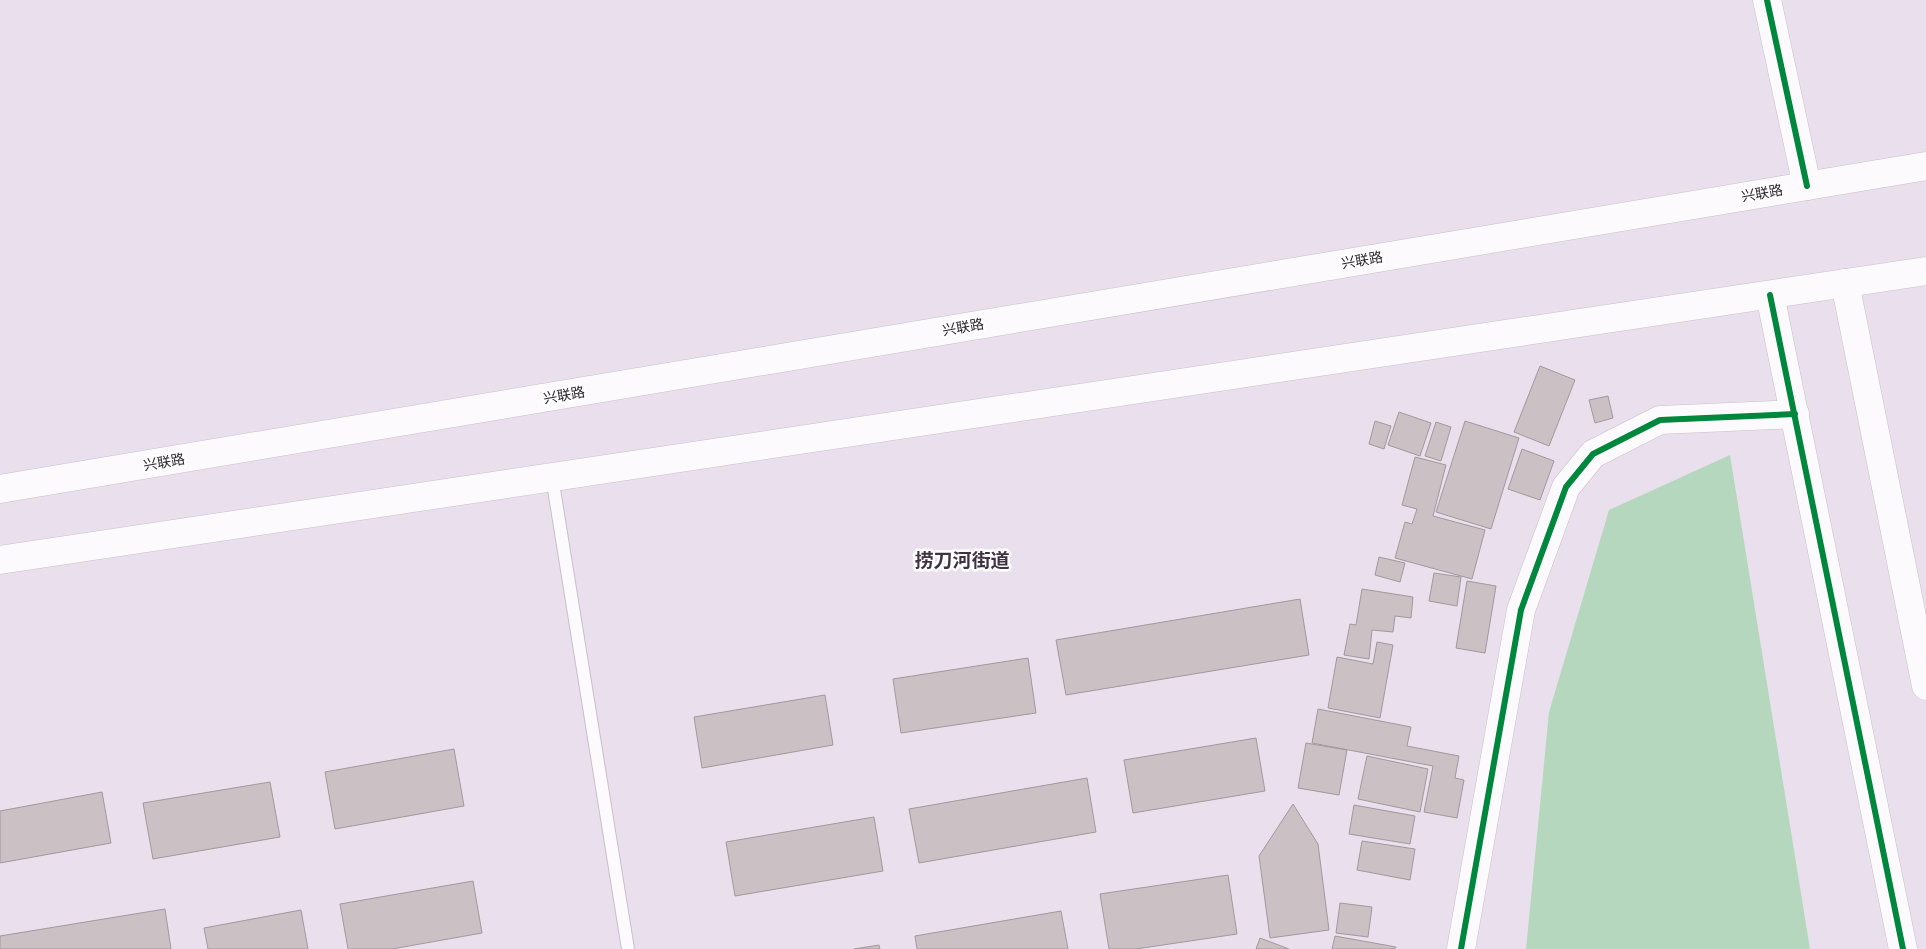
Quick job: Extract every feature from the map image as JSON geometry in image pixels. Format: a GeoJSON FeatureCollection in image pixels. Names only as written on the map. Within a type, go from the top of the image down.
{"type":"FeatureCollection","features":[{"type":"Feature","properties":{"kind":"main road"},"geometry":{"type":"LineString","coordinates":[[1767,0],[1807,186]]}},
{"type":"Feature","properties":{"kind":"main road","name":"兴联路"},"geometry":{"type":"LineString","coordinates":[[0,489],[1926,166]]}},
{"type":"Feature","properties":{"kind":"main road"},"geometry":{"type":"LineString","coordinates":[[0,560],[1926,271]]}},
{"type":"Feature","properties":{"kind":"main road"},"geometry":{"type":"LineString","coordinates":[[1845,283],[1926,686]]}},
{"type":"Feature","properties":{"kind":"main road"},"geometry":{"type":"LineString","coordinates":[[1770,295],[1903,949]]}},
{"type":"Feature","properties":{"kind":"main road"},"geometry":{"type":"LineString","coordinates":[[1461,949],[1521,610],[1566,487],[1592,454],[1660,420],[1794,414]]}},
{"type":"Feature","properties":{"kind":"lane"},"geometry":{"type":"LineString","coordinates":[[552,477],[628,949]]}},
{"type":"Feature","properties":{"kind":"green space"},"geometry":{"type":"Polygon","coordinates":[[[1730,455],[1810,949],[1526,949],[1549,712],[1609,510],[1730,455]]]}},
{"type":"Feature","properties":{"kind":"building"},"geometry":{"type":"Polygon","coordinates":[[[1540,366],[1575,380],[1549,446],[1514,432],[1540,366]]]}},
{"type":"Feature","properties":{"kind":"building"},"geometry":{"type":"Polygon","coordinates":[[[1608,396],[1613,418],[1595,423],[1589,400],[1608,396]]]}},
{"type":"Feature","properties":{"kind":"building"},"geometry":{"type":"Polygon","coordinates":[[[1399,412],[1431,423],[1420,456],[1388,445],[1399,412]]]}},
{"type":"Feature","properties":{"kind":"building"},"geometry":{"type":"Polygon","coordinates":[[[1375,421],[1391,426],[1384,449],[1369,444],[1375,421]]]}},
{"type":"Feature","properties":{"kind":"building"},"geometry":{"type":"Polygon","coordinates":[[[1465,421],[1519,438],[1491,529],[1436,512],[1465,421]]]}},
{"type":"Feature","properties":{"kind":"building"},"geometry":{"type":"Polygon","coordinates":[[[1436,422],[1451,427],[1441,461],[1425,456],[1436,422]]]}},
{"type":"Feature","properties":{"kind":"building"},"geometry":{"type":"Polygon","coordinates":[[[1522,449],[1554,461],[1540,500],[1508,489],[1522,449]]]}},
{"type":"Feature","properties":{"kind":"building"},"geometry":{"type":"Polygon","coordinates":[[[1415,457],[1446,465],[1433,516],[1485,530],[1472,579],[1395,558],[1405,522],[1412,524],[1417,509],[1402,505],[1415,457]]]}},
{"type":"Feature","properties":{"kind":"building"},"geometry":{"type":"Polygon","coordinates":[[[1379,557],[1405,563],[1400,582],[1375,575],[1379,557]]]}},
{"type":"Feature","properties":{"kind":"building"},"geometry":{"type":"Polygon","coordinates":[[[1434,573],[1461,577],[1457,606],[1429,601],[1434,573]]]}},
{"type":"Feature","properties":{"kind":"building"},"geometry":{"type":"Polygon","coordinates":[[[1467,581],[1496,586],[1485,653],[1456,648],[1467,581]]]}},
{"type":"Feature","properties":{"kind":"building"},"geometry":{"type":"Polygon","coordinates":[[[1362,589],[1413,597],[1411,618],[1395,616],[1393,632],[1372,630],[1369,659],[1344,655],[1350,624],[1356,625],[1362,589]]]}},
{"type":"Feature","properties":{"kind":"building"},"geometry":{"type":"Polygon","coordinates":[[[1300,599],[1309,655],[1066,695],[1056,640],[1300,599]]]}},
{"type":"Feature","properties":{"kind":"building"},"geometry":{"type":"Polygon","coordinates":[[[1377,642],[1393,645],[1380,718],[1328,708],[1337,657],[1373,664],[1377,642]]]}},
{"type":"Feature","properties":{"kind":"building"},"geometry":{"type":"Polygon","coordinates":[[[1028,658],[1036,713],[901,733],[893,679],[1028,658]]]}},
{"type":"Feature","properties":{"kind":"building"},"geometry":{"type":"Polygon","coordinates":[[[825,695],[833,745],[702,768],[694,717],[825,695]]]}},
{"type":"Feature","properties":{"kind":"building"},"geometry":{"type":"Polygon","coordinates":[[[1318,709],[1411,727],[1407,746],[1459,756],[1455,778],[1464,780],[1457,818],[1424,812],[1433,766],[1312,743],[1318,709]]]}},
{"type":"Feature","properties":{"kind":"building"},"geometry":{"type":"Polygon","coordinates":[[[1256,738],[1265,791],[1133,813],[1124,760],[1256,738]]]}},
{"type":"Feature","properties":{"kind":"building"},"geometry":{"type":"Polygon","coordinates":[[[1306,743],[1347,750],[1339,795],[1298,788],[1306,743]]]}},
{"type":"Feature","properties":{"kind":"building"},"geometry":{"type":"Polygon","coordinates":[[[454,749],[464,806],[335,829],[325,772],[454,749]]]}},
{"type":"Feature","properties":{"kind":"building"},"geometry":{"type":"Polygon","coordinates":[[[1367,756],[1428,769],[1420,812],[1358,799],[1367,756]]]}},
{"type":"Feature","properties":{"kind":"building"},"geometry":{"type":"Polygon","coordinates":[[[1087,778],[1096,832],[919,863],[909,809],[1087,778]]]}},
{"type":"Feature","properties":{"kind":"building"},"geometry":{"type":"Polygon","coordinates":[[[270,782],[280,837],[153,859],[143,803],[270,782]]]}},
{"type":"Feature","properties":{"kind":"building"},"geometry":{"type":"Polygon","coordinates":[[[102,792],[111,843],[0,863],[0,811],[102,792]]]}},
{"type":"Feature","properties":{"kind":"building"},"geometry":{"type":"Polygon","coordinates":[[[1293,804],[1318,844],[1329,930],[1270,938],[1259,856],[1293,804]]]}},
{"type":"Feature","properties":{"kind":"building"},"geometry":{"type":"Polygon","coordinates":[[[1354,805],[1415,816],[1410,844],[1349,834],[1354,805]]]}},
{"type":"Feature","properties":{"kind":"building"},"geometry":{"type":"Polygon","coordinates":[[[874,817],[883,871],[735,896],[726,842],[874,817]]]}},
{"type":"Feature","properties":{"kind":"building"},"geometry":{"type":"Polygon","coordinates":[[[1362,841],[1415,849],[1410,880],[1357,870],[1362,841]]]}},
{"type":"Feature","properties":{"kind":"building"},"geometry":{"type":"Polygon","coordinates":[[[1228,875],[1237,934],[1136,949],[1109,949],[1100,894],[1228,875]]]}},
{"type":"Feature","properties":{"kind":"building"},"geometry":{"type":"Polygon","coordinates":[[[473,881],[482,933],[392,949],[348,949],[340,904],[473,881]]]}},
{"type":"Feature","properties":{"kind":"building"},"geometry":{"type":"Polygon","coordinates":[[[1340,903],[1372,907],[1368,937],[1336,933],[1340,903]]]}},
{"type":"Feature","properties":{"kind":"building"},"geometry":{"type":"Polygon","coordinates":[[[165,909],[171,949],[0,949],[0,936],[165,909]]]}},
{"type":"Feature","properties":{"kind":"building"},"geometry":{"type":"Polygon","coordinates":[[[301,910],[308,949],[208,949],[204,928],[301,910]]]}},
{"type":"Feature","properties":{"kind":"building"},"geometry":{"type":"Polygon","coordinates":[[[1061,911],[1068,949],[917,949],[915,936],[1061,911]]]}},
{"type":"Feature","properties":{"kind":"building"},"geometry":{"type":"Polygon","coordinates":[[[1335,936],[1396,947],[1395,949],[1332,949],[1335,936]]]}},
{"type":"Feature","properties":{"kind":"building"},"geometry":{"type":"Polygon","coordinates":[[[1260,938],[1289,949],[1256,949],[1260,938]]]}},
{"type":"Feature","properties":{"kind":"building"},"geometry":{"type":"Polygon","coordinates":[[[879,945],[880,949],[854,949],[879,945]]]}},
{"type":"Feature","properties":{"kind":"cycle path"},"geometry":{"type":"LineString","coordinates":[[1767,0],[1807,186]]}},
{"type":"Feature","properties":{"kind":"cycle path"},"geometry":{"type":"LineString","coordinates":[[1770,295],[1903,949]]}},
{"type":"Feature","properties":{"kind":"cycle path"},"geometry":{"type":"LineString","coordinates":[[1461,949],[1521,610],[1566,487],[1593,454],[1660,420],[1795,414]]}},
{"type":"Feature","properties":{"kind":"district","name":"捞刀河街道"},"geometry":{"type":"Point","coordinates":[962,560]}}]}
